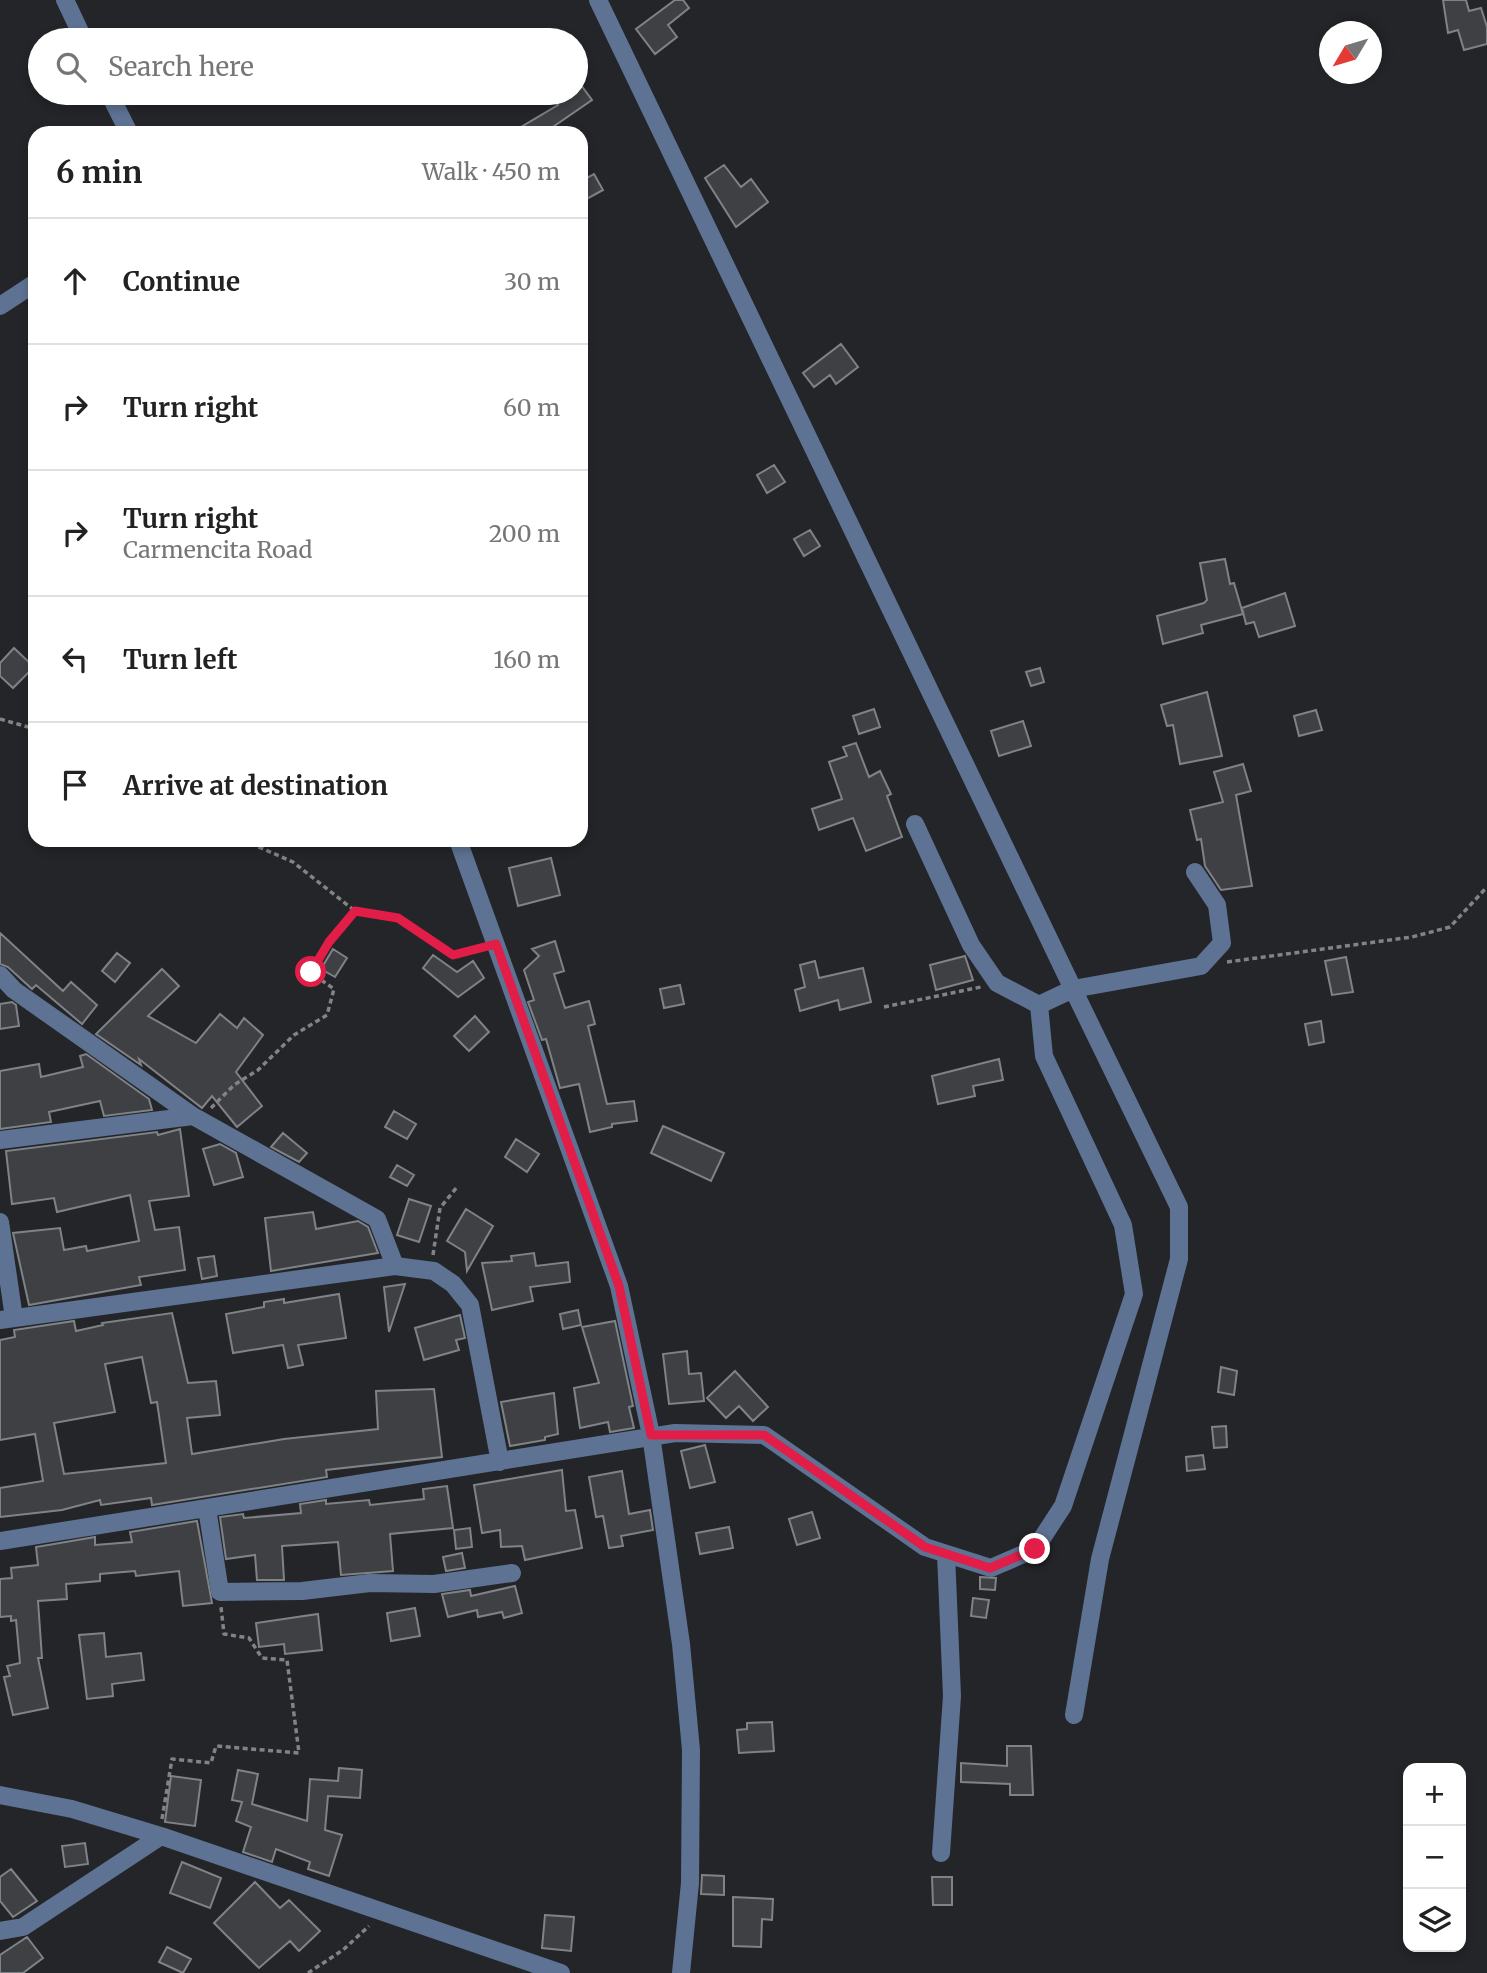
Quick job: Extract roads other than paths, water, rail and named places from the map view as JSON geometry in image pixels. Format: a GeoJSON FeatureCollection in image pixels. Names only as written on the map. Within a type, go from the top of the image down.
{"type":"FeatureCollection","features":[{"type":"Feature","properties":{"kind":"street"},"geometry":{"type":"LineString","coordinates":[[65,0],[79,28]]}},
{"type":"Feature","properties":{"kind":"street"},"geometry":{"type":"LineString","coordinates":[[598,0],[1179,1207],[1179,1259],[1100,1559],[1074,1715]]}},
{"type":"Feature","properties":{"kind":"street"},"geometry":{"type":"LineString","coordinates":[[115,105],[125,126]]}},
{"type":"Feature","properties":{"kind":"street"},"geometry":{"type":"LineString","coordinates":[[0,306],[28,287]]}},
{"type":"Feature","properties":{"kind":"street"},"geometry":{"type":"LineString","coordinates":[[915,824],[971,945],[997,983],[1039,1004]]}},
{"type":"Feature","properties":{"kind":"street"},"geometry":{"type":"LineString","coordinates":[[461,847],[619,1286],[651,1435],[681,1644],[691,1750],[690,1882],[681,1973]]}},
{"type":"Feature","properties":{"kind":"street"},"geometry":{"type":"LineString","coordinates":[[1039,1004],[1073,989],[1201,966],[1222,943],[1217,905],[1195,872]]}},
{"type":"Feature","properties":{"kind":"street"},"geometry":{"type":"LineString","coordinates":[[0,975],[14,990],[193,1116],[377,1219],[395,1266]]}},
{"type":"Feature","properties":{"kind":"street"},"geometry":{"type":"LineString","coordinates":[[0,1541],[500,1462],[651,1435],[764,1435],[925,1547],[990,1568],[1035,1549],[1063,1506],[1134,1294],[1123,1225],[1044,1056],[1039,1004]]}},
{"type":"Feature","properties":{"kind":"street"},"geometry":{"type":"LineString","coordinates":[[0,1140],[193,1116]]}},
{"type":"Feature","properties":{"kind":"street"},"geometry":{"type":"LineString","coordinates":[[0,1222],[7,1319],[395,1266],[433,1271],[453,1284],[470,1305],[500,1462]]}},
{"type":"Feature","properties":{"kind":"street"},"geometry":{"type":"LineString","coordinates":[[207,1508],[220,1592],[302,1591],[370,1583],[433,1584],[512,1573]]}},
{"type":"Feature","properties":{"kind":"street"},"geometry":{"type":"LineString","coordinates":[[941,1853],[952,1696],[946,1553]]}},
{"type":"Feature","properties":{"kind":"street"},"geometry":{"type":"LineString","coordinates":[[0,1795],[72,1809],[161,1836],[561,1973]]}},
{"type":"Feature","properties":{"kind":"street"},"geometry":{"type":"LineString","coordinates":[[0,1931],[23,1927],[161,1836]]}}]}
